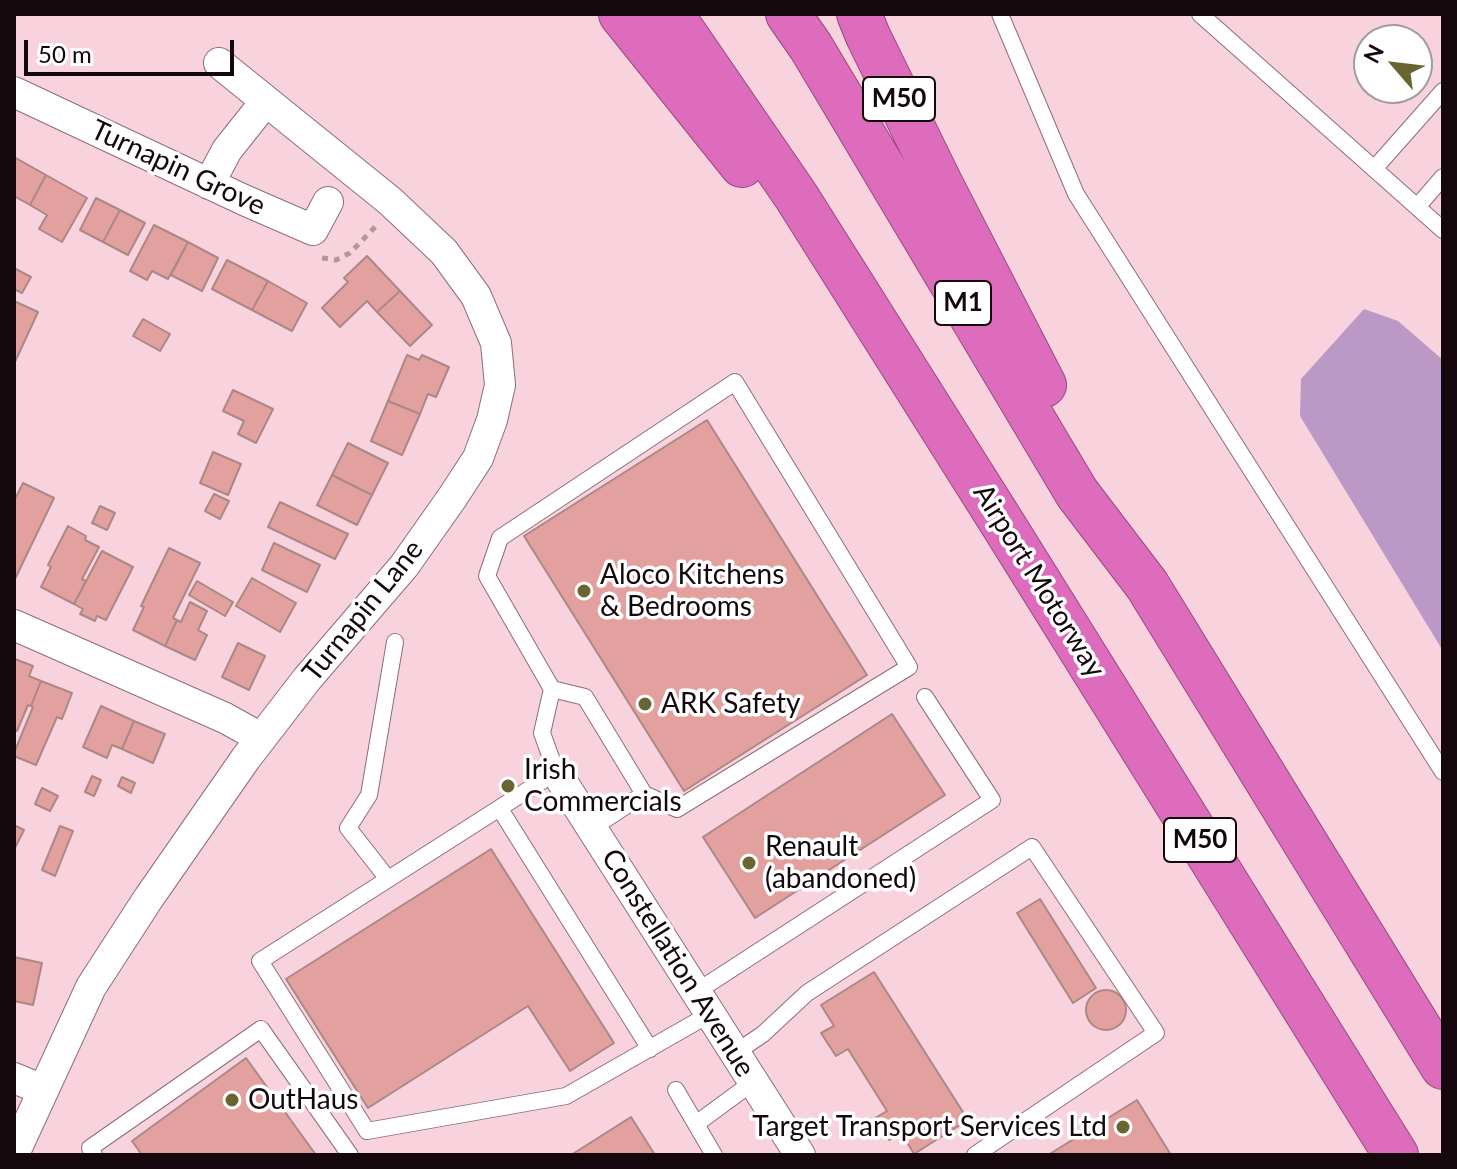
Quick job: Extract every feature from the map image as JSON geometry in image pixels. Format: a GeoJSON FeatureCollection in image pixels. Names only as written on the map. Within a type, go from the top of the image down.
{"type":"FeatureCollection","features":[{"type":"Feature","properties":{"kind":"highway","name":"M50"},"geometry":{"type":"LineString","coordinates":[[621,14],[823,268],[1004,526]]}},
{"type":"Feature","properties":{"kind":"highway","name":"Airport Motorway"},"geometry":{"type":"LineString","coordinates":[[671,14],[796,196],[1396,1155]]}},
{"type":"Feature","properties":{"kind":"highway","name":"M50"},"geometry":{"type":"LineString","coordinates":[[859,14],[940,183],[1063,422],[1132,536],[1147,585],[1443,1067]]}},
{"type":"Feature","properties":{"kind":"highway","name":"M1"},"geometry":{"type":"LineString","coordinates":[[798,25],[1077,493],[1147,585]]}},
{"type":"Feature","properties":{"kind":"street","name":"Turnapin Lane"},"geometry":{"type":"LineString","coordinates":[[14,1154],[91,987],[148,899],[261,738],[404,566],[452,498],[478,458],[492,420],[500,385],[496,343],[476,296],[444,252],[395,206],[219,63]]}},
{"type":"Feature","properties":{"kind":"street","name":"Turnapin Grove"},"geometry":{"type":"LineString","coordinates":[[14,92],[313,230]]}},
{"type":"Feature","properties":{"kind":"street"},"geometry":{"type":"LineString","coordinates":[[209,184],[227,150],[266,101]]}},
{"type":"Feature","properties":{"kind":"street"},"geometry":{"type":"LineString","coordinates":[[313,230],[328,202]]}},
{"type":"Feature","properties":{"kind":"street"},"geometry":{"type":"LineString","coordinates":[[14,625],[225,718],[261,738]]}},
{"type":"Feature","properties":{"kind":"street","name":"Constellation Avenue"},"geometry":{"type":"LineString","coordinates":[[556,772],[800,1155]]}},
{"type":"Feature","properties":{"kind":"street"},"geometry":{"type":"LineString","coordinates":[[14,1078],[43,1090]]}},
{"type":"Feature","properties":{"kind":"lane"},"geometry":{"type":"LineString","coordinates":[[1000,14],[1076,194],[1443,772]]}},
{"type":"Feature","properties":{"kind":"lane"},"geometry":{"type":"LineString","coordinates":[[1200,14],[1443,230]]}},
{"type":"Feature","properties":{"kind":"lane"},"geometry":{"type":"LineString","coordinates":[[1374,169],[1443,91]]}},
{"type":"Feature","properties":{"kind":"lane"},"geometry":{"type":"LineString","coordinates":[[1417,207],[1443,177]]}},
{"type":"Feature","properties":{"kind":"lane"},"geometry":{"type":"LineString","coordinates":[[552,689],[585,697],[644,794],[677,809],[909,667],[735,382],[500,538],[487,576],[552,689],[542,733],[556,772],[260,961],[367,1131],[566,1096],[650,1049],[703,1003],[992,800],[925,697]]}},
{"type":"Feature","properties":{"kind":"lane"},"geometry":{"type":"LineString","coordinates":[[388,879],[348,828],[369,795],[395,642]]}},
{"type":"Feature","properties":{"kind":"lane"},"geometry":{"type":"LineString","coordinates":[[592,828],[644,794]]}},
{"type":"Feature","properties":{"kind":"lane"},"geometry":{"type":"LineString","coordinates":[[500,809],[650,1049]]}},
{"type":"Feature","properties":{"kind":"lane"},"geometry":{"type":"LineString","coordinates":[[735,1053],[763,1034],[807,993],[1032,847],[1156,1033],[975,1155]]}},
{"type":"Feature","properties":{"kind":"lane"},"geometry":{"type":"LineString","coordinates":[[94,1155],[90,1148],[261,1029],[350,1155]]}},
{"type":"Feature","properties":{"kind":"lane"},"geometry":{"type":"LineString","coordinates":[[696,1124],[753,1082]]}},
{"type":"Feature","properties":{"kind":"lane"},"geometry":{"type":"LineString","coordinates":[[676,1090],[714,1155]]}},
{"type":"Feature","properties":{"kind":"path"},"geometry":{"type":"LineString","coordinates":[[313,230],[313,253],[323,259],[336,260],[350,253],[395,206]]}},
{"type":"Feature","properties":{"kind":"shaded area"},"geometry":{"type":"Polygon","coordinates":[[[1364,309],[1398,321],[1443,360],[1443,651],[1300,416],[1301,379],[1364,309]]]}},
{"type":"Feature","properties":{"kind":"building"},"geometry":{"type":"Polygon","coordinates":[[[14,157],[46,175],[30,205],[14,196],[14,157]]]}},
{"type":"Feature","properties":{"kind":"building"},"geometry":{"type":"Polygon","coordinates":[[[46,175],[87,198],[62,242],[39,229],[47,215],[30,205],[46,175]]]}},
{"type":"Feature","properties":{"kind":"building"},"geometry":{"type":"Polygon","coordinates":[[[96,198],[120,210],[103,242],[80,230],[96,198]]]}},
{"type":"Feature","properties":{"kind":"building"},"geometry":{"type":"Polygon","coordinates":[[[120,210],[145,223],[128,255],[103,242],[120,210]]]}},
{"type":"Feature","properties":{"kind":"building"},"geometry":{"type":"Polygon","coordinates":[[[154,225],[188,242],[168,279],[152,271],[147,280],[130,271],[154,225]]]}},
{"type":"Feature","properties":{"kind":"building"},"geometry":{"type":"Polygon","coordinates":[[[188,242],[218,258],[202,291],[171,275],[188,242]]]}},
{"type":"Feature","properties":{"kind":"building"},"geometry":{"type":"Polygon","coordinates":[[[367,256],[400,291],[377,312],[367,301],[340,327],[322,308],[348,282],[344,278],[367,256]]]}},
{"type":"Feature","properties":{"kind":"building"},"geometry":{"type":"Polygon","coordinates":[[[227,260],[268,281],[252,310],[212,289],[227,260]]]}},
{"type":"Feature","properties":{"kind":"building"},"geometry":{"type":"Polygon","coordinates":[[[14,268],[31,277],[22,293],[14,289],[14,268]]]}},
{"type":"Feature","properties":{"kind":"building"},"geometry":{"type":"Polygon","coordinates":[[[268,281],[307,303],[292,331],[252,310],[268,281]]]}},
{"type":"Feature","properties":{"kind":"building"},"geometry":{"type":"Polygon","coordinates":[[[400,291],[432,325],[410,346],[377,312],[400,291]]]}},
{"type":"Feature","properties":{"kind":"building"},"geometry":{"type":"Polygon","coordinates":[[[14,301],[38,312],[14,364],[14,301]]]}},
{"type":"Feature","properties":{"kind":"building"},"geometry":{"type":"Polygon","coordinates":[[[143,319],[170,334],[160,351],[133,336],[143,319]]]}},
{"type":"Feature","properties":{"kind":"building"},"geometry":{"type":"Polygon","coordinates":[[[407,355],[419,360],[422,355],[449,367],[436,397],[428,394],[420,414],[388,401],[407,355]]]}},
{"type":"Feature","properties":{"kind":"building"},"geometry":{"type":"Polygon","coordinates":[[[233,390],[273,409],[256,443],[238,434],[244,421],[223,411],[233,390]]]}},
{"type":"Feature","properties":{"kind":"building"},"geometry":{"type":"Polygon","coordinates":[[[388,401],[420,414],[402,455],[371,441],[388,401]]]}},
{"type":"Feature","properties":{"kind":"building"},"geometry":{"type":"Polygon","coordinates":[[[707,420],[867,675],[684,791],[524,536],[707,420]]]}},
{"type":"Feature","properties":{"kind":"building"},"geometry":{"type":"Polygon","coordinates":[[[348,443],[388,463],[372,495],[332,475],[348,443]]]}},
{"type":"Feature","properties":{"kind":"building"},"geometry":{"type":"Polygon","coordinates":[[[213,452],[241,464],[228,495],[200,483],[213,452]]]}},
{"type":"Feature","properties":{"kind":"building"},"geometry":{"type":"Polygon","coordinates":[[[332,475],[372,495],[357,525],[317,505],[332,475]]]}},
{"type":"Feature","properties":{"kind":"building"},"geometry":{"type":"Polygon","coordinates":[[[23,483],[54,498],[15,579],[14,501],[23,483]]]}},
{"type":"Feature","properties":{"kind":"building"},"geometry":{"type":"Polygon","coordinates":[[[214,494],[229,501],[220,519],[205,511],[214,494]]]}},
{"type":"Feature","properties":{"kind":"building"},"geometry":{"type":"Polygon","coordinates":[[[280,502],[348,534],[335,559],[268,527],[280,502]]]}},
{"type":"Feature","properties":{"kind":"building"},"geometry":{"type":"Polygon","coordinates":[[[100,506],[115,513],[107,530],[92,523],[100,506]]]}},
{"type":"Feature","properties":{"kind":"building"},"geometry":{"type":"Polygon","coordinates":[[[68,526],[99,547],[82,579],[86,581],[74,604],[41,587],[51,567],[48,565],[68,526]]]}},
{"type":"Feature","properties":{"kind":"building"},"geometry":{"type":"Polygon","coordinates":[[[274,543],[320,565],[307,592],[262,570],[274,543]]]}},
{"type":"Feature","properties":{"kind":"building"},"geometry":{"type":"Polygon","coordinates":[[[169,548],[200,563],[173,618],[177,620],[165,646],[133,630],[169,548]]]}},
{"type":"Feature","properties":{"kind":"building"},"geometry":{"type":"Polygon","coordinates":[[[102,551],[133,567],[106,620],[97,616],[95,621],[80,614],[83,609],[74,604],[102,551]]]}},
{"type":"Feature","properties":{"kind":"building"},"geometry":{"type":"Polygon","coordinates":[[[252,578],[296,603],[280,632],[236,606],[252,578]]]}},
{"type":"Feature","properties":{"kind":"building"},"geometry":{"type":"Polygon","coordinates":[[[197,581],[233,602],[225,616],[189,595],[197,581]]]}},
{"type":"Feature","properties":{"kind":"building"},"geometry":{"type":"Polygon","coordinates":[[[190,602],[207,611],[198,630],[207,635],[195,660],[165,646],[177,620],[181,622],[190,602]]]}},
{"type":"Feature","properties":{"kind":"building"},"geometry":{"type":"Polygon","coordinates":[[[238,643],[265,656],[249,690],[222,677],[238,643]]]}},
{"type":"Feature","properties":{"kind":"building"},"geometry":{"type":"Polygon","coordinates":[[[15,659],[33,666],[29,676],[41,681],[17,731],[14,729],[15,659]]]}},
{"type":"Feature","properties":{"kind":"building"},"geometry":{"type":"Polygon","coordinates":[[[41,681],[72,693],[62,719],[57,717],[36,765],[14,756],[14,753],[41,681]]]}},
{"type":"Feature","properties":{"kind":"building"},"geometry":{"type":"Polygon","coordinates":[[[101,706],[134,721],[122,749],[112,745],[107,758],[83,747],[101,706]]]}},
{"type":"Feature","properties":{"kind":"building"},"geometry":{"type":"Polygon","coordinates":[[[892,714],[945,795],[755,918],[703,837],[892,714]]]}},
{"type":"Feature","properties":{"kind":"building"},"geometry":{"type":"Polygon","coordinates":[[[134,721],[165,734],[153,763],[122,749],[134,721]]]}},
{"type":"Feature","properties":{"kind":"building"},"geometry":{"type":"Polygon","coordinates":[[[92,776],[101,780],[94,796],[85,792],[92,776]]]}},
{"type":"Feature","properties":{"kind":"building"},"geometry":{"type":"Polygon","coordinates":[[[122,777],[135,783],[131,793],[118,786],[122,777]]]}},
{"type":"Feature","properties":{"kind":"building"},"geometry":{"type":"Polygon","coordinates":[[[42,788],[58,796],[50,811],[35,804],[42,788]]]}},
{"type":"Feature","properties":{"kind":"building"},"geometry":{"type":"Polygon","coordinates":[[[14,825],[24,830],[14,850],[14,825]]]}},
{"type":"Feature","properties":{"kind":"building"},"geometry":{"type":"Polygon","coordinates":[[[60,826],[73,831],[55,876],[42,870],[60,826]]]}},
{"type":"Feature","properties":{"kind":"building"},"geometry":{"type":"Polygon","coordinates":[[[491,849],[614,1043],[570,1071],[528,1006],[368,1108],[286,979],[491,849]]]}},
{"type":"Feature","properties":{"kind":"building"},"geometry":{"type":"Polygon","coordinates":[[[1040,899],[1096,988],[1073,1003],[1017,913],[1040,899]]]}},
{"type":"Feature","properties":{"kind":"building"},"geometry":{"type":"Polygon","coordinates":[[[14,957],[42,963],[33,1005],[14,1001],[14,957]]]}},
{"type":"Feature","properties":{"kind":"building"},"geometry":{"type":"Polygon","coordinates":[[[874,972],[968,1120],[914,1154],[901,1132],[889,1140],[875,1118],[887,1111],[848,1049],[836,1056],[821,1033],[834,1026],[821,1005],[874,972]]]}},
{"type":"Feature","properties":{"kind":"building"},"geometry":{"type":"Polygon","coordinates":[[[1106,990],[1120,996],[1126,1010],[1120,1024],[1106,1030],[1092,1024],[1086,1010],[1092,996],[1106,990]]]}},
{"type":"Feature","properties":{"kind":"building","name":"OutHaus"},"geometry":{"type":"Polygon","coordinates":[[[246,1058],[316,1155],[142,1155],[132,1141],[246,1058]]]}},
{"type":"Feature","properties":{"kind":"building","name":"Target Transport Services Ltd"},"geometry":{"type":"Polygon","coordinates":[[[1137,1100],[1171,1155],[1048,1155],[1137,1100]]]}},
{"type":"Feature","properties":{"kind":"building"},"geometry":{"type":"Polygon","coordinates":[[[631,1117],[655,1155],[571,1155],[631,1117]]]}},
{"type":"Feature","properties":{"kind":"place","name":"Aloco Kitchens & Bedrooms"},"geometry":{"type":"Point","coordinates":[584,591]}},
{"type":"Feature","properties":{"kind":"place","name":"ARK Safety"},"geometry":{"type":"Point","coordinates":[645,704]}},
{"type":"Feature","properties":{"kind":"place","name":"Irish Commercials"},"geometry":{"type":"Point","coordinates":[508,786]}},
{"type":"Feature","properties":{"kind":"place","name":"Renault (abandoned)"},"geometry":{"type":"Point","coordinates":[749,863]}},
{"type":"Feature","properties":{"kind":"place","name":"OutHaus"},"geometry":{"type":"Point","coordinates":[232,1100]}},
{"type":"Feature","properties":{"kind":"place","name":"Target Transport Services Ltd"},"geometry":{"type":"Point","coordinates":[1123,1127]}}]}
